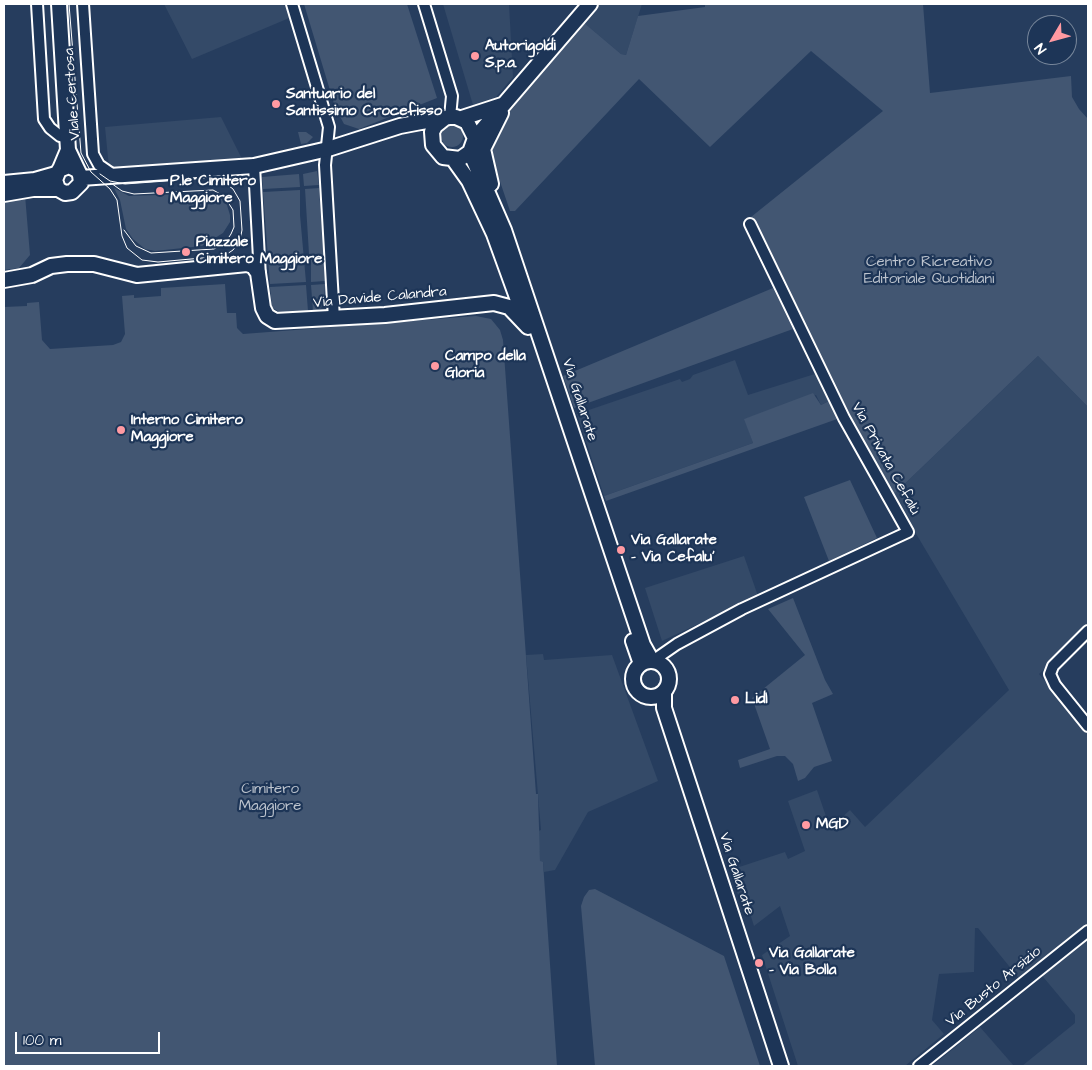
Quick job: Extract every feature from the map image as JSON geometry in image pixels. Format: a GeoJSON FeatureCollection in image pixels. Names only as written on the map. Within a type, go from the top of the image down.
{"type":"FeatureCollection","features":[{"type":"Feature","properties":{"kind":"main road","name":"Viale Certosa"},"geometry":{"type":"LineString","coordinates":[[59,4],[67,144],[79,174]]}},
{"type":"Feature","properties":{"kind":"main road"},"geometry":{"type":"LineString","coordinates":[[454,160],[470,152],[475,138],[590,4]]}},
{"type":"Feature","properties":{"kind":"main road"},"geometry":{"type":"LineString","coordinates":[[4,183],[34,180],[69,166],[79,174],[112,174],[254,166],[328,149],[408,125],[452,118],[502,105]]}},
{"type":"Feature","properties":{"kind":"main road"},"geometry":{"type":"LineString","coordinates":[[502,105],[498,122],[483,149],[504,230]]}},
{"type":"Feature","properties":{"kind":"main road"},"geometry":{"type":"LineString","coordinates":[[408,125],[432,139],[435,126],[452,118],[471,126],[475,138]]}},
{"type":"Feature","properties":{"kind":"main road","name":"Via Gallarate"},"geometry":{"type":"LineString","coordinates":[[432,139],[439,154],[454,160],[469,181],[494,234],[649,662]]}},
{"type":"Feature","properties":{"kind":"main road","name":"Viale Certosa"},"geometry":{"type":"LineString","coordinates":[[58,171],[67,144]]}},
{"type":"Feature","properties":{"kind":"main road","name":"Via Gallarate"},"geometry":{"type":"LineString","coordinates":[[470,152],[504,230],[649,662]]}},
{"type":"Feature","properties":{"kind":"main road"},"geometry":{"type":"LineString","coordinates":[[58,171],[55,183],[58,188],[65,192],[72,192],[80,185],[79,174]]}},
{"type":"Feature","properties":{"kind":"main road"},"geometry":{"type":"LineString","coordinates":[[4,194],[33,189],[58,188]]}},
{"type":"Feature","properties":{"kind":"main road"},"geometry":{"type":"LineString","coordinates":[[4,280],[32,275],[51,266],[88,263],[137,275],[247,264],[256,269],[260,278]]}},
{"type":"Feature","properties":{"kind":"main road","name":"Via Davide Calandra"},"geometry":{"type":"LineString","coordinates":[[260,278],[263,308],[267,316],[275,321],[334,319],[501,304],[509,307],[528,327]]}},
{"type":"Feature","properties":{"kind":"main road"},"geometry":{"type":"LineString","coordinates":[[649,662],[634,673],[634,684],[640,693],[658,695]]}},
{"type":"Feature","properties":{"kind":"main road","name":"Via Gallarate"},"geometry":{"type":"LineString","coordinates":[[649,662],[662,664],[668,671],[669,682],[658,695]]}},
{"type":"Feature","properties":{"kind":"main road","name":"Via Gallarate"},"geometry":{"type":"LineString","coordinates":[[658,695],[771,1059],[771,1066]]}},
{"type":"Feature","properties":{"kind":"main road","name":"Via Gallarate"},"geometry":{"type":"LineString","coordinates":[[658,695],[664,708],[781,1066]]}},
{"type":"Feature","properties":{"kind":"street","name":"Viale Certosa"},"geometry":{"type":"LineString","coordinates":[[37,4],[44,120],[67,144]]}},
{"type":"Feature","properties":{"kind":"street","name":"Viale Certosa"},"geometry":{"type":"LineString","coordinates":[[83,4],[93,154],[99,165],[112,174]]}},
{"type":"Feature","properties":{"kind":"street"},"geometry":{"type":"LineString","coordinates":[[292,4],[329,127],[325,165],[334,319]]}},
{"type":"Feature","properties":{"kind":"street"},"geometry":{"type":"LineString","coordinates":[[425,8],[452,96],[452,118]]}},
{"type":"Feature","properties":{"kind":"street"},"geometry":{"type":"LineString","coordinates":[[254,166],[260,278]]}},
{"type":"Feature","properties":{"kind":"street","name":"Via Privata Cefalù"},"geometry":{"type":"LineString","coordinates":[[649,662],[742,609],[908,532],[844,418],[750,224]]}},
{"type":"Feature","properties":{"kind":"street"},"geometry":{"type":"LineString","coordinates":[[1088,631],[1055,663],[1050,674],[1055,685],[1088,726]]}},
{"type":"Feature","properties":{"kind":"street","name":"Via Busto Arsizio"},"geometry":{"type":"LineString","coordinates":[[919,1066],[1088,931]]}},
{"type":"Feature","properties":{"kind":"shaded area"},"geometry":{"type":"Polygon","coordinates":[[[164,4],[291,4],[294,16],[192,59],[164,4]]]}},
{"type":"Feature","properties":{"kind":"shaded area"},"geometry":{"type":"Polygon","coordinates":[[[443,4],[509,4],[513,77],[496,97],[473,105],[443,4]]]}},
{"type":"Feature","properties":{"kind":"shaded area"},"geometry":{"type":"Polygon","coordinates":[[[590,4],[642,4],[626,55],[621,54],[578,18],[590,4]]]}},
{"type":"Feature","properties":{"kind":"shaded area"},"geometry":{"type":"Polygon","coordinates":[[[221,117],[245,165],[121,173],[109,168],[105,127],[221,117]]]}},
{"type":"Feature","properties":{"kind":"shaded area"},"geometry":{"type":"Polygon","coordinates":[[[1038,356],[1088,407],[1088,627],[1039,674],[1088,732],[1088,928],[1022,982],[978,928],[975,928],[974,972],[939,974],[932,1020],[944,1034],[905,1066],[798,1066],[762,955],[790,936],[780,906],[754,926],[748,907],[743,910],[730,870],[785,852],[788,859],[805,851],[788,801],[817,790],[830,828],[850,810],[865,827],[1009,690],[893,495],[1038,356]]]}},
{"type":"Feature","properties":{"kind":"shaded area"},"geometry":{"type":"Polygon","coordinates":[[[735,360],[748,395],[818,373],[831,400],[821,405],[816,395],[745,419],[753,443],[604,496],[577,414],[680,379],[682,382],[690,379],[693,375],[735,360]]]}},
{"type":"Feature","properties":{"kind":"shaded area"},"geometry":{"type":"Polygon","coordinates":[[[744,556],[758,596],[662,641],[645,588],[744,556]]]}},
{"type":"Feature","properties":{"kind":"shaded area"},"geometry":{"type":"Polygon","coordinates":[[[543,654],[544,660],[612,655],[658,781],[588,812],[555,870],[544,872],[543,862],[540,862],[538,831],[541,830],[526,655],[543,654]]]}},
{"type":"Feature","properties":{"kind":"shaded area"},"geometry":{"type":"Polygon","coordinates":[[[1088,933],[1088,1066],[1022,1066],[1075,1023],[1075,1015],[1039,972],[1088,933]]]}},
{"type":"Feature","properties":{"kind":"shaded area"},"geometry":{"type":"Polygon","coordinates":[[[980,1027],[1014,1066],[932,1066],[980,1027]]]}},
{"type":"Feature","properties":{"kind":"green space"},"geometry":{"type":"Polygon","coordinates":[[[304,4],[407,4],[437,98],[359,129],[344,124],[335,107],[304,4]]]}},
{"type":"Feature","properties":{"kind":"green space","name":"Centro Ricreativo Editoriale Quotidiani"},"geometry":{"type":"Polygon","coordinates":[[[705,4],[923,4],[930,93],[1071,76],[1072,97],[1088,119],[1088,407],[1038,356],[893,495],[848,417],[751,217],[883,111],[811,51],[710,147],[639,79],[515,211],[510,211],[491,155],[494,143],[509,108],[583,22],[621,54],[626,55],[638,16],[705,7],[705,4]]]}},
{"type":"Feature","properties":{"kind":"green space"},"geometry":{"type":"Polygon","coordinates":[[[448,125],[456,125],[463,132],[463,140],[456,147],[448,147],[441,140],[441,132],[448,125]]]}},
{"type":"Feature","properties":{"kind":"green space"},"geometry":{"type":"Polygon","coordinates":[[[298,132],[306,132],[313,137],[307,143],[301,144],[298,132]]]}},
{"type":"Feature","properties":{"kind":"green space"},"geometry":{"type":"Polygon","coordinates":[[[317,171],[319,185],[304,186],[303,174],[317,171]]]}},
{"type":"Feature","properties":{"kind":"green space"},"geometry":{"type":"Polygon","coordinates":[[[299,174],[300,187],[263,189],[262,177],[299,174]]]}},
{"type":"Feature","properties":{"kind":"green space"},"geometry":{"type":"Polygon","coordinates":[[[24,183],[30,255],[19,268],[4,270],[4,185],[24,183]]]}},
{"type":"Feature","properties":{"kind":"green space"},"geometry":{"type":"Polygon","coordinates":[[[114,188],[129,196],[214,193],[226,202],[230,222],[223,233],[202,246],[155,251],[145,249],[133,239],[126,229],[120,200],[114,188]]]}},
{"type":"Feature","properties":{"kind":"green space"},"geometry":{"type":"Polygon","coordinates":[[[319,188],[325,281],[311,282],[311,255],[309,254],[305,189],[319,188]]]}},
{"type":"Feature","properties":{"kind":"green space"},"geometry":{"type":"Polygon","coordinates":[[[300,190],[300,215],[306,282],[270,284],[263,192],[300,190]]]}},
{"type":"Feature","properties":{"kind":"green space","name":"Cimitero Maggiore"},"geometry":{"type":"Polygon","coordinates":[[[225,284],[227,313],[236,313],[237,328],[243,334],[476,316],[491,319],[500,330],[503,340],[536,794],[538,794],[540,861],[543,862],[557,1066],[4,1066],[4,307],[27,306],[27,303],[39,302],[42,340],[50,349],[113,345],[121,342],[125,334],[122,296],[134,295],[134,298],[161,296],[161,288],[225,284]]]}},
{"type":"Feature","properties":{"kind":"green space"},"geometry":{"type":"Polygon","coordinates":[[[325,284],[324,303],[320,309],[313,311],[311,285],[325,284]]]}},
{"type":"Feature","properties":{"kind":"green space"},"geometry":{"type":"Polygon","coordinates":[[[306,285],[308,311],[280,313],[272,307],[270,287],[306,285]]]}},
{"type":"Feature","properties":{"kind":"green space"},"geometry":{"type":"Polygon","coordinates":[[[773,288],[793,329],[574,408],[563,376],[773,288]]]}},
{"type":"Feature","properties":{"kind":"green space"},"geometry":{"type":"Polygon","coordinates":[[[813,393],[821,405],[831,400],[840,418],[606,501],[604,496],[753,443],[744,419],[813,393]]]}},
{"type":"Feature","properties":{"kind":"green space"},"geometry":{"type":"Polygon","coordinates":[[[850,480],[877,538],[829,561],[804,497],[850,480]]]}},
{"type":"Feature","properties":{"kind":"green space"},"geometry":{"type":"Polygon","coordinates":[[[793,598],[825,680],[833,694],[812,703],[832,761],[814,767],[805,778],[798,781],[793,764],[785,756],[777,756],[740,768],[738,760],[770,749],[752,698],[805,655],[768,609],[793,598]]]}},
{"type":"Feature","properties":{"kind":"green space"},"geometry":{"type":"Polygon","coordinates":[[[595,889],[724,956],[760,1066],[595,1066],[581,906],[589,890],[595,889]]]}},
{"type":"Feature","properties":{"kind":"tram line"},"geometry":{"type":"LineString","coordinates":[[69,4],[81,153],[91,172],[110,189],[117,200],[122,236],[127,248],[142,260],[158,262],[224,256],[233,250],[240,240],[242,230],[240,201],[233,189],[221,180],[207,178],[125,184],[110,181],[100,174]]}},
{"type":"Feature","properties":{"kind":"tram line"},"geometry":{"type":"LineString","coordinates":[[111,183],[122,191],[134,194],[213,190],[224,196],[233,210],[234,227],[231,234],[225,243],[214,249],[151,253],[136,246],[124,230]]}},
{"type":"Feature","properties":{"kind":"place","name":"Autorigoldi S.p.a."},"geometry":{"type":"Point","coordinates":[475,56]}},
{"type":"Feature","properties":{"kind":"place","name":"Santuario del Santissimo Crocefisso"},"geometry":{"type":"Point","coordinates":[276,104]}},
{"type":"Feature","properties":{"kind":"place","name":"P.le Cimitero Maggiore"},"geometry":{"type":"Point","coordinates":[160,191]}},
{"type":"Feature","properties":{"kind":"place","name":"Piazzale Cimitero Maggiore"},"geometry":{"type":"Point","coordinates":[186,252]}},
{"type":"Feature","properties":{"kind":"place","name":"Campo della Gloria"},"geometry":{"type":"Point","coordinates":[435,366]}},
{"type":"Feature","properties":{"kind":"place","name":"Interno Cimitero Maggiore"},"geometry":{"type":"Point","coordinates":[121,430]}},
{"type":"Feature","properties":{"kind":"place","name":"Via Gallarate - Via Cefalu'"},"geometry":{"type":"Point","coordinates":[621,550]}},
{"type":"Feature","properties":{"kind":"place","name":"Lidl"},"geometry":{"type":"Point","coordinates":[735,700]}},
{"type":"Feature","properties":{"kind":"place","name":"MGD"},"geometry":{"type":"Point","coordinates":[806,825]}},
{"type":"Feature","properties":{"kind":"place","name":"Via Gallarate - Via Bolla"},"geometry":{"type":"Point","coordinates":[759,963]}}]}
